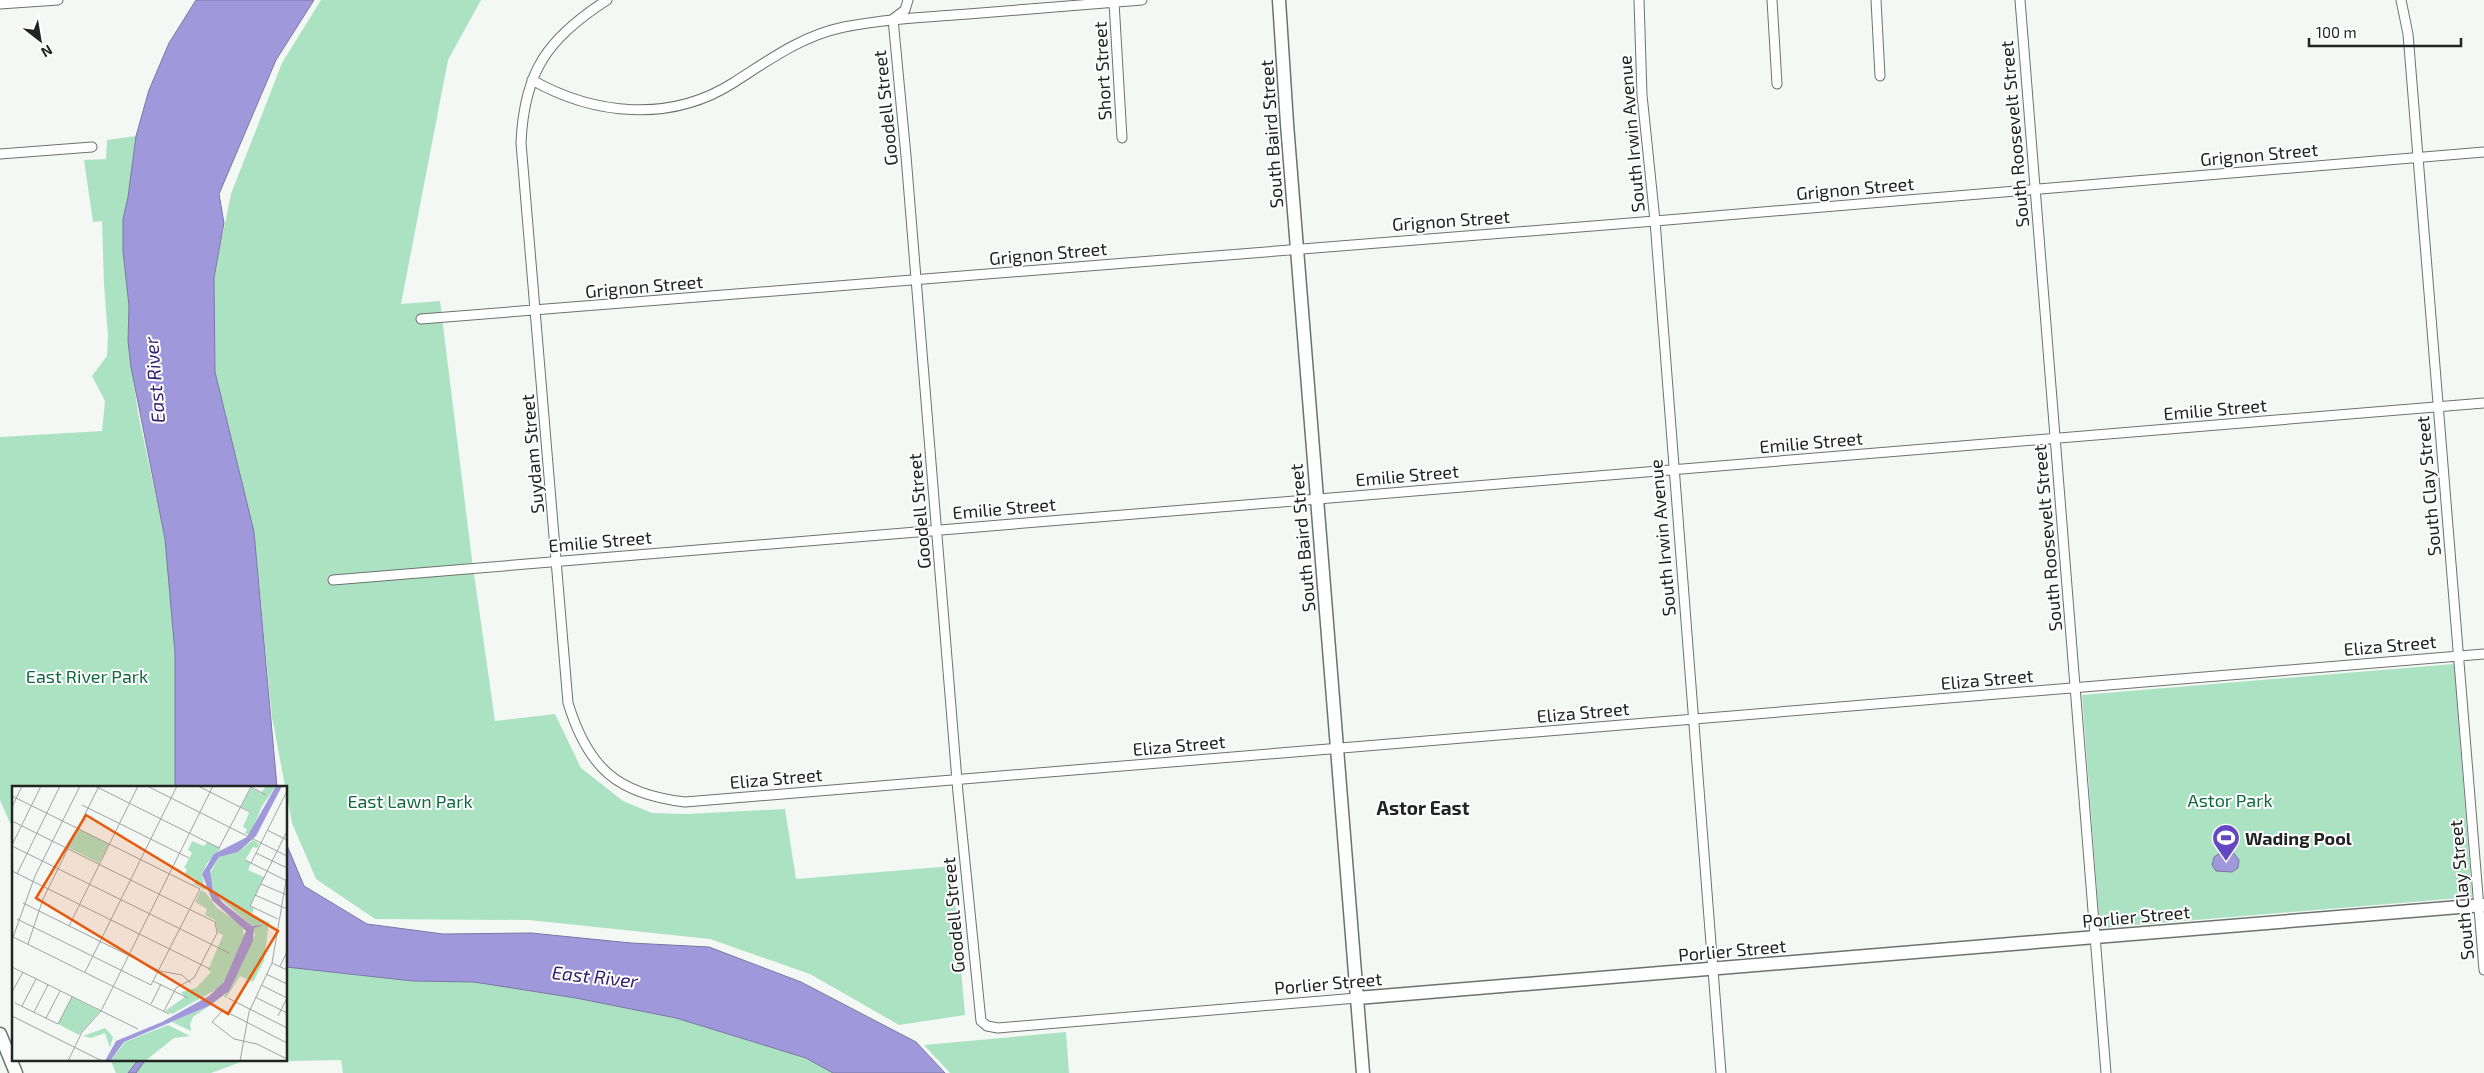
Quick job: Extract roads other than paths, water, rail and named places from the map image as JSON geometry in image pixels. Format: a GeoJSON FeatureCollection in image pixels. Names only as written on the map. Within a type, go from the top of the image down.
{"type":"FeatureCollection","features":[{"type":"Feature","properties":{"kind":"street"},"geometry":{"type":"LineString","coordinates":[[0,4],[58,0]]}},
{"type":"Feature","properties":{"kind":"street","name":"Suydam Street"},"geometry":{"type":"LineString","coordinates":[[607,0],[567,29],[542,59],[532,80],[522,119],[521,143],[568,703],[577,732],[600,766],[625,786],[658,799],[684,802]]}},
{"type":"Feature","properties":{"kind":"street"},"geometry":{"type":"LineString","coordinates":[[892,20],[905,10],[908,0]]}},
{"type":"Feature","properties":{"kind":"street"},"geometry":{"type":"LineString","coordinates":[[532,80],[555,93],[598,107],[637,111],[675,106],[715,93],[773,55],[817,35],[842,28],[892,20],[1142,0]]}},
{"type":"Feature","properties":{"kind":"street","name":"South Baird Street"},"geometry":{"type":"LineString","coordinates":[[1280,0],[1297,248],[1363,1073]]}},
{"type":"Feature","properties":{"kind":"street","name":"South Irwin Avenue"},"geometry":{"type":"LineString","coordinates":[[1639,0],[1642,95],[1655,221],[1672,469],[1721,1073]]}},
{"type":"Feature","properties":{"kind":"street"},"geometry":{"type":"LineString","coordinates":[[1772,0],[1777,84]]}},
{"type":"Feature","properties":{"kind":"street"},"geometry":{"type":"LineString","coordinates":[[1876,0],[1880,76]]}},
{"type":"Feature","properties":{"kind":"street","name":"South Roosevelt Street"},"geometry":{"type":"LineString","coordinates":[[2020,0],[2106,1073]]}},
{"type":"Feature","properties":{"kind":"street","name":"South Clay Street"},"geometry":{"type":"LineString","coordinates":[[2401,0],[2408,34],[2458,656],[2481,906],[2484,970]]}},
{"type":"Feature","properties":{"kind":"street","name":"Short Street"},"geometry":{"type":"LineString","coordinates":[[1114,2],[1122,138]]}},
{"type":"Feature","properties":{"kind":"street","name":"Goodell Street"},"geometry":{"type":"LineString","coordinates":[[892,20],[916,280],[978,1015],[984,1025]]}},
{"type":"Feature","properties":{"kind":"street"},"geometry":{"type":"LineString","coordinates":[[0,154],[92,147]]}},
{"type":"Feature","properties":{"kind":"street","name":"Grignon Street"},"geometry":{"type":"LineString","coordinates":[[421,319],[1655,221],[2484,152]]}},
{"type":"Feature","properties":{"kind":"street","name":"Emilie Street"},"geometry":{"type":"LineString","coordinates":[[333,580],[2484,402]]}},
{"type":"Feature","properties":{"kind":"street","name":"Eliza Street"},"geometry":{"type":"LineString","coordinates":[[684,802],[2484,654]]}},
{"type":"Feature","properties":{"kind":"street","name":"Porlier Street"},"geometry":{"type":"LineString","coordinates":[[984,1025],[998,1028],[2481,906]]}},
{"type":"Feature","properties":{"kind":"street"},"geometry":{"type":"LineString","coordinates":[[0,1034],[16,1073]]}},
{"type":"Feature","properties":{"kind":"water","name":"East River"},"geometry":{"type":"Polygon","coordinates":[[[196,0],[314,0],[276,60],[219,194],[224,223],[214,278],[215,372],[254,532],[277,786],[175,786],[175,653],[165,539],[131,367],[128,341],[129,306],[123,251],[123,219],[128,197],[136,136],[149,90],[169,43],[196,0]]]}},
{"type":"Feature","properties":{"kind":"water","name":"East River"},"geometry":{"type":"Polygon","coordinates":[[[288,848],[304,886],[367,924],[443,934],[531,933],[631,943],[709,947],[801,982],[916,1042],[945,1073],[833,1073],[806,1058],[676,1018],[576,998],[474,982],[413,981],[288,967],[288,848]]]}},
{"type":"Feature","properties":{"kind":"water","name":"Wading Pool"},"geometry":{"type":"Polygon","coordinates":[[[2233,852],[2239,860],[2238,868],[2232,872],[2216,871],[2212,865],[2214,857],[2220,853],[2233,852]]]}},
{"type":"Feature","properties":{"kind":"water"},"geometry":{"type":"Polygon","coordinates":[[[138,1060],[145,1060],[136,1073],[128,1073],[138,1060]]]}},
{"type":"Feature","properties":{"kind":"place","name":"Wading Pool"},"geometry":{"type":"Point","coordinates":[2226,862]}},
{"type":"Feature","properties":{"kind":"district","name":"Astor East"},"geometry":{"type":"Point","coordinates":[1423,807]}},
{"type":"Feature","properties":{"kind":"park label","name":"East River Park"},"geometry":{"type":"Point","coordinates":[87,676]}},
{"type":"Feature","properties":{"kind":"park label","name":"Astor Park"},"geometry":{"type":"Point","coordinates":[2230,800]}},
{"type":"Feature","properties":{"kind":"park label","name":"East Lawn Park"},"geometry":{"type":"Point","coordinates":[410,801]}}]}
